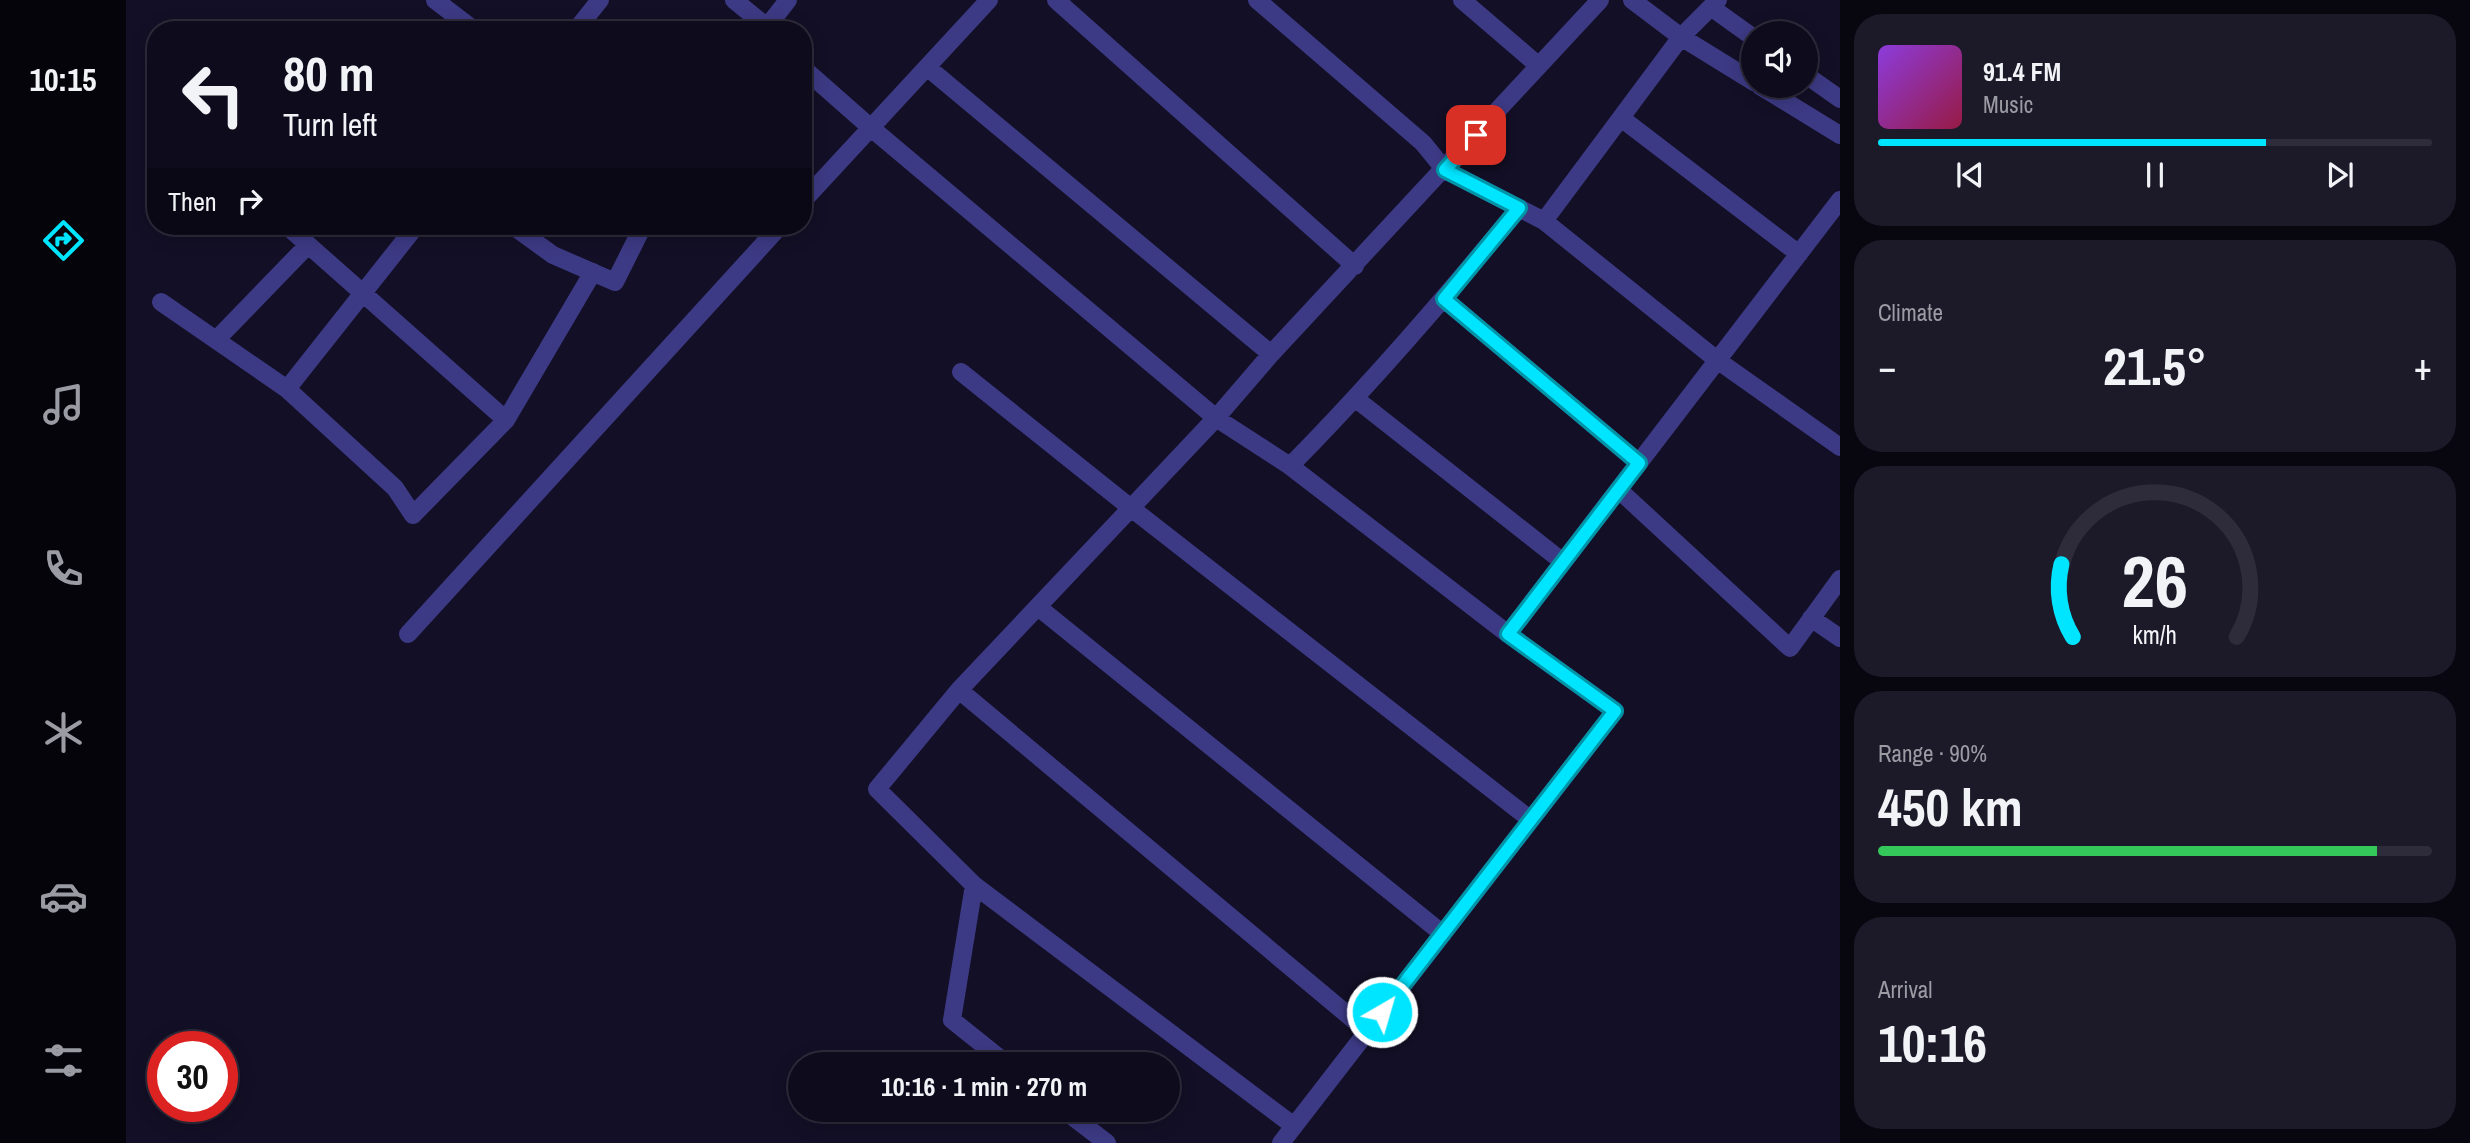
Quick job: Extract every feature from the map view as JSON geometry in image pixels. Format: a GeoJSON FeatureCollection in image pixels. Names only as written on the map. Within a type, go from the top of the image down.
{"type":"FeatureCollection","features":[{"type":"Feature","properties":{"kind":"street"},"geometry":{"type":"LineString","coordinates":[[435,0],[462,21]]}},
{"type":"Feature","properties":{"kind":"street"},"geometry":{"type":"LineString","coordinates":[[583,21],[600,0]]}},
{"type":"Feature","properties":{"kind":"street"},"geometry":{"type":"LineString","coordinates":[[734,0],[759,21]]}},
{"type":"Feature","properties":{"kind":"street"},"geometry":{"type":"LineString","coordinates":[[774,21],[788,0]]}},
{"type":"Feature","properties":{"kind":"street"},"geometry":{"type":"LineString","coordinates":[[812,191],[989,0]]}},
{"type":"Feature","properties":{"kind":"street"},"geometry":{"type":"LineString","coordinates":[[1056,0],[1355,266]]}},
{"type":"Feature","properties":{"kind":"street"},"geometry":{"type":"LineString","coordinates":[[1257,0],[1423,143],[1445,170],[1544,221],[1717,360],[1840,447]]}},
{"type":"Feature","properties":{"kind":"street"},"geometry":{"type":"LineString","coordinates":[[1462,0],[1539,66]]}},
{"type":"Feature","properties":{"kind":"street"},"geometry":{"type":"LineString","coordinates":[[1294,1126],[974,885],[877,789],[959,690],[1216,418],[1270,354],[1445,170],[1600,0]]}},
{"type":"Feature","properties":{"kind":"street"},"geometry":{"type":"LineString","coordinates":[[1632,0],[1681,37],[1741,74]]}},
{"type":"Feature","properties":{"kind":"street"},"geometry":{"type":"LineString","coordinates":[[1544,221],[1681,37],[1715,4],[1741,27]]}},
{"type":"Feature","properties":{"kind":"street"},"geometry":{"type":"LineString","coordinates":[[927,67],[1270,354]]}},
{"type":"Feature","properties":{"kind":"street"},"geometry":{"type":"LineString","coordinates":[[812,76],[1216,418],[1290,466],[1508,634],[1615,711],[1281,1143]]}},
{"type":"Feature","properties":{"kind":"street"},"geometry":{"type":"LineString","coordinates":[[1818,83],[1840,99]]}},
{"type":"Feature","properties":{"kind":"street"},"geometry":{"type":"LineString","coordinates":[[1780,98],[1840,135]]}},
{"type":"Feature","properties":{"kind":"street"},"geometry":{"type":"LineString","coordinates":[[1621,118],[1799,254]]}},
{"type":"Feature","properties":{"kind":"street"},"geometry":{"type":"LineString","coordinates":[[1290,466],[1356,399],[1519,208]]}},
{"type":"Feature","properties":{"kind":"street"},"geometry":{"type":"LineString","coordinates":[[1508,634],[1799,254],[1837,210]]}},
{"type":"Feature","properties":{"kind":"street"},"geometry":{"type":"LineString","coordinates":[[298,235],[506,420]]}},
{"type":"Feature","properties":{"kind":"street"},"geometry":{"type":"LineString","coordinates":[[287,389],[409,235]]}},
{"type":"Feature","properties":{"kind":"street"},"geometry":{"type":"LineString","coordinates":[[525,235],[553,255],[615,282],[638,235]]}},
{"type":"Feature","properties":{"kind":"street"},"geometry":{"type":"LineString","coordinates":[[408,634],[772,235]]}},
{"type":"Feature","properties":{"kind":"street"},"geometry":{"type":"LineString","coordinates":[[216,340],[308,244]]}},
{"type":"Feature","properties":{"kind":"street"},"geometry":{"type":"LineString","coordinates":[[161,302],[287,389],[395,488],[414,515],[506,420],[593,272]]}},
{"type":"Feature","properties":{"kind":"street"},"geometry":{"type":"LineString","coordinates":[[1444,299],[1639,463]]}},
{"type":"Feature","properties":{"kind":"street"},"geometry":{"type":"LineString","coordinates":[[961,372],[1531,820]]}},
{"type":"Feature","properties":{"kind":"street"},"geometry":{"type":"LineString","coordinates":[[1356,399],[1563,562]]}},
{"type":"Feature","properties":{"kind":"street"},"geometry":{"type":"LineString","coordinates":[[1619,489],[1790,648],[1840,579]]}},
{"type":"Feature","properties":{"kind":"street"},"geometry":{"type":"LineString","coordinates":[[1038,607],[1443,934]]}},
{"type":"Feature","properties":{"kind":"street"},"geometry":{"type":"LineString","coordinates":[[1811,618],[1840,638]]}},
{"type":"Feature","properties":{"kind":"street"},"geometry":{"type":"LineString","coordinates":[[959,690],[1367,1031]]}},
{"type":"Feature","properties":{"kind":"street"},"geometry":{"type":"LineString","coordinates":[[974,885],[951,1020],[992,1052]]}},
{"type":"Feature","properties":{"kind":"street"},"geometry":{"type":"LineString","coordinates":[[1080,1122],[1107,1143]]}},
{"type":"Feature","properties":{"kind":"route"},"geometry":{"type":"LineString","coordinates":[[1382,1012],[1615,711],[1508,634],[1639,463],[1444,299],[1519,208],[1445,170],[1476,135]]}}]}
